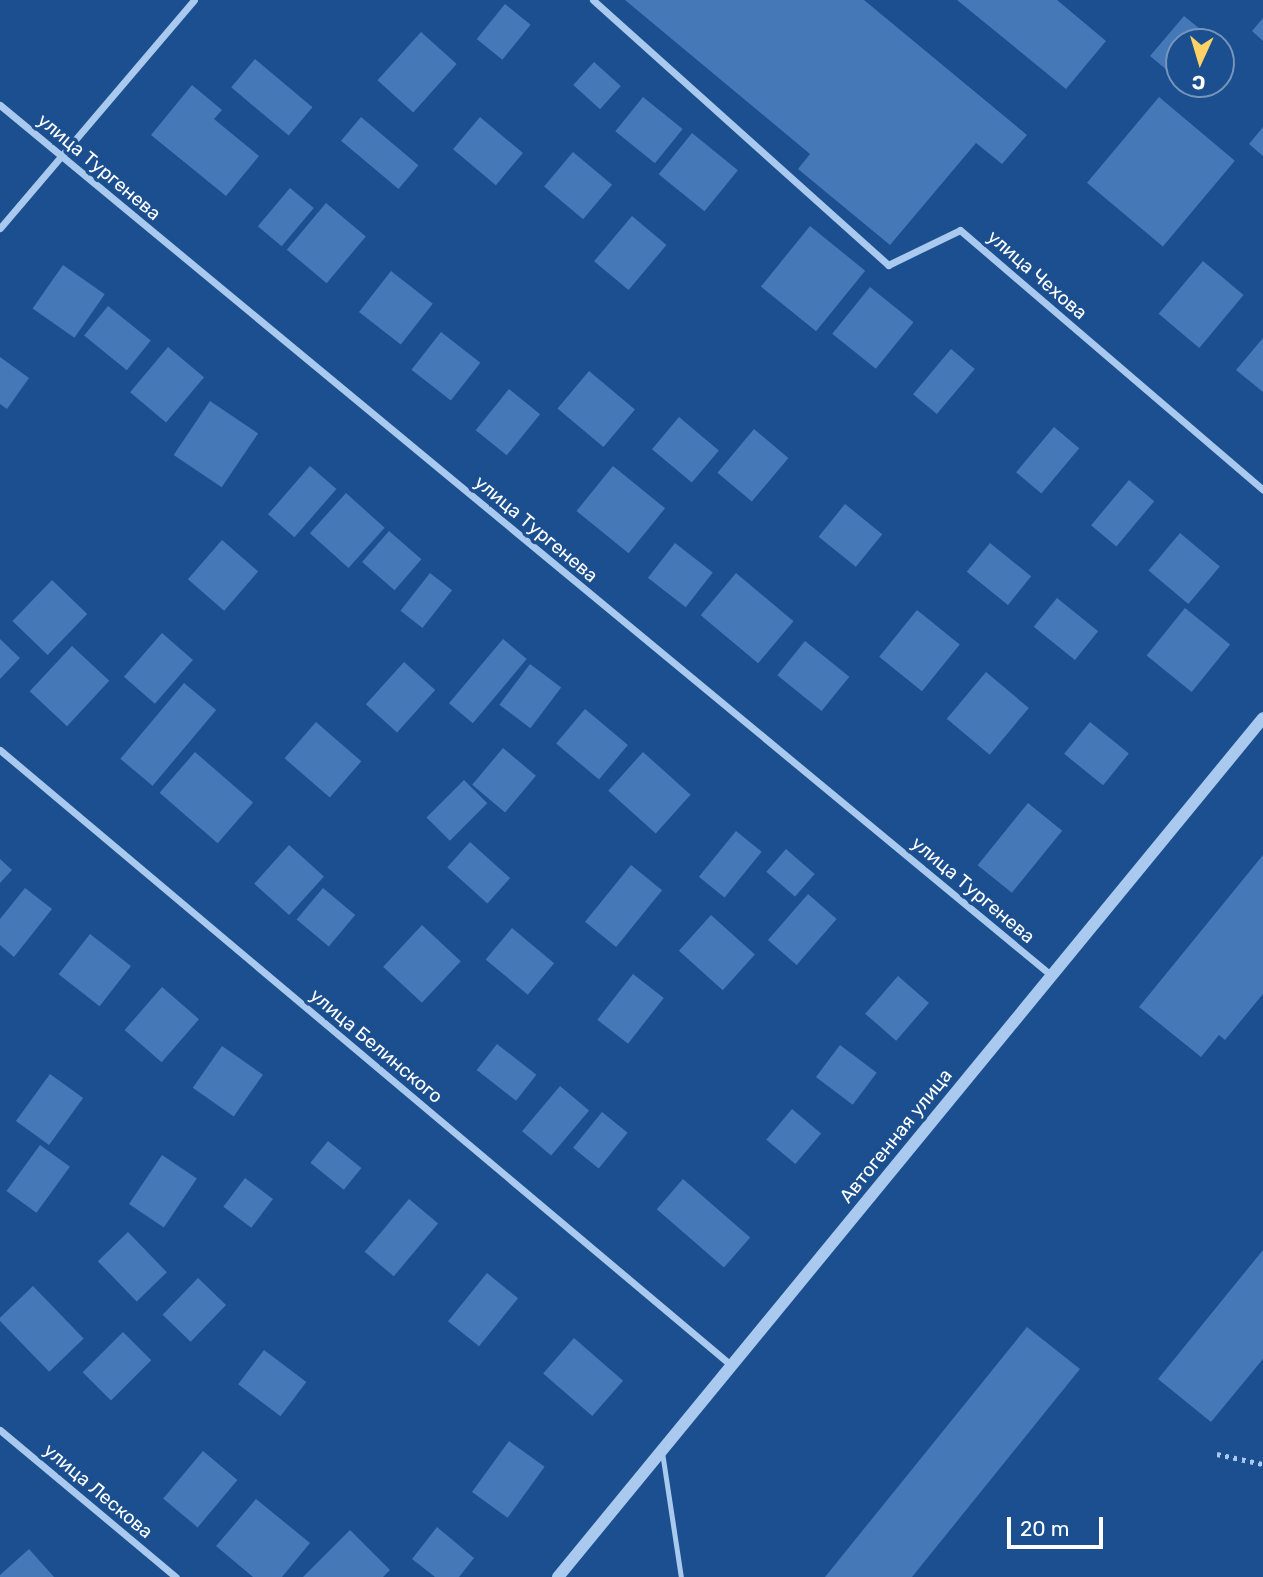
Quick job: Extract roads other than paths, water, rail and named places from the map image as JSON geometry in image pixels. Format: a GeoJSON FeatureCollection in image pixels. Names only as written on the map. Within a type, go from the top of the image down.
{"type":"FeatureCollection","features":[{"type":"Feature","properties":{"kind":"street"},"geometry":{"type":"LineString","coordinates":[[0,228],[194,0]]}},
{"type":"Feature","properties":{"kind":"street","name":"улица Чехова"},"geometry":{"type":"LineString","coordinates":[[593,0],[888,265],[960,230],[1263,490]]}},
{"type":"Feature","properties":{"kind":"street","name":"улица Тургенева"},"geometry":{"type":"LineString","coordinates":[[0,105],[1052,976]]}},
{"type":"Feature","properties":{"kind":"street","name":"Автогенная улица"},"geometry":{"type":"LineString","coordinates":[[558,1577],[1263,718]]}},
{"type":"Feature","properties":{"kind":"street","name":"улица Белинского"},"geometry":{"type":"LineString","coordinates":[[0,750],[732,1366]]}},
{"type":"Feature","properties":{"kind":"street","name":"улица Лескова"},"geometry":{"type":"LineString","coordinates":[[0,1430],[176,1577]]}},
{"type":"Feature","properties":{"kind":"lane"},"geometry":{"type":"LineString","coordinates":[[662,1451],[681,1577]]}}]}
